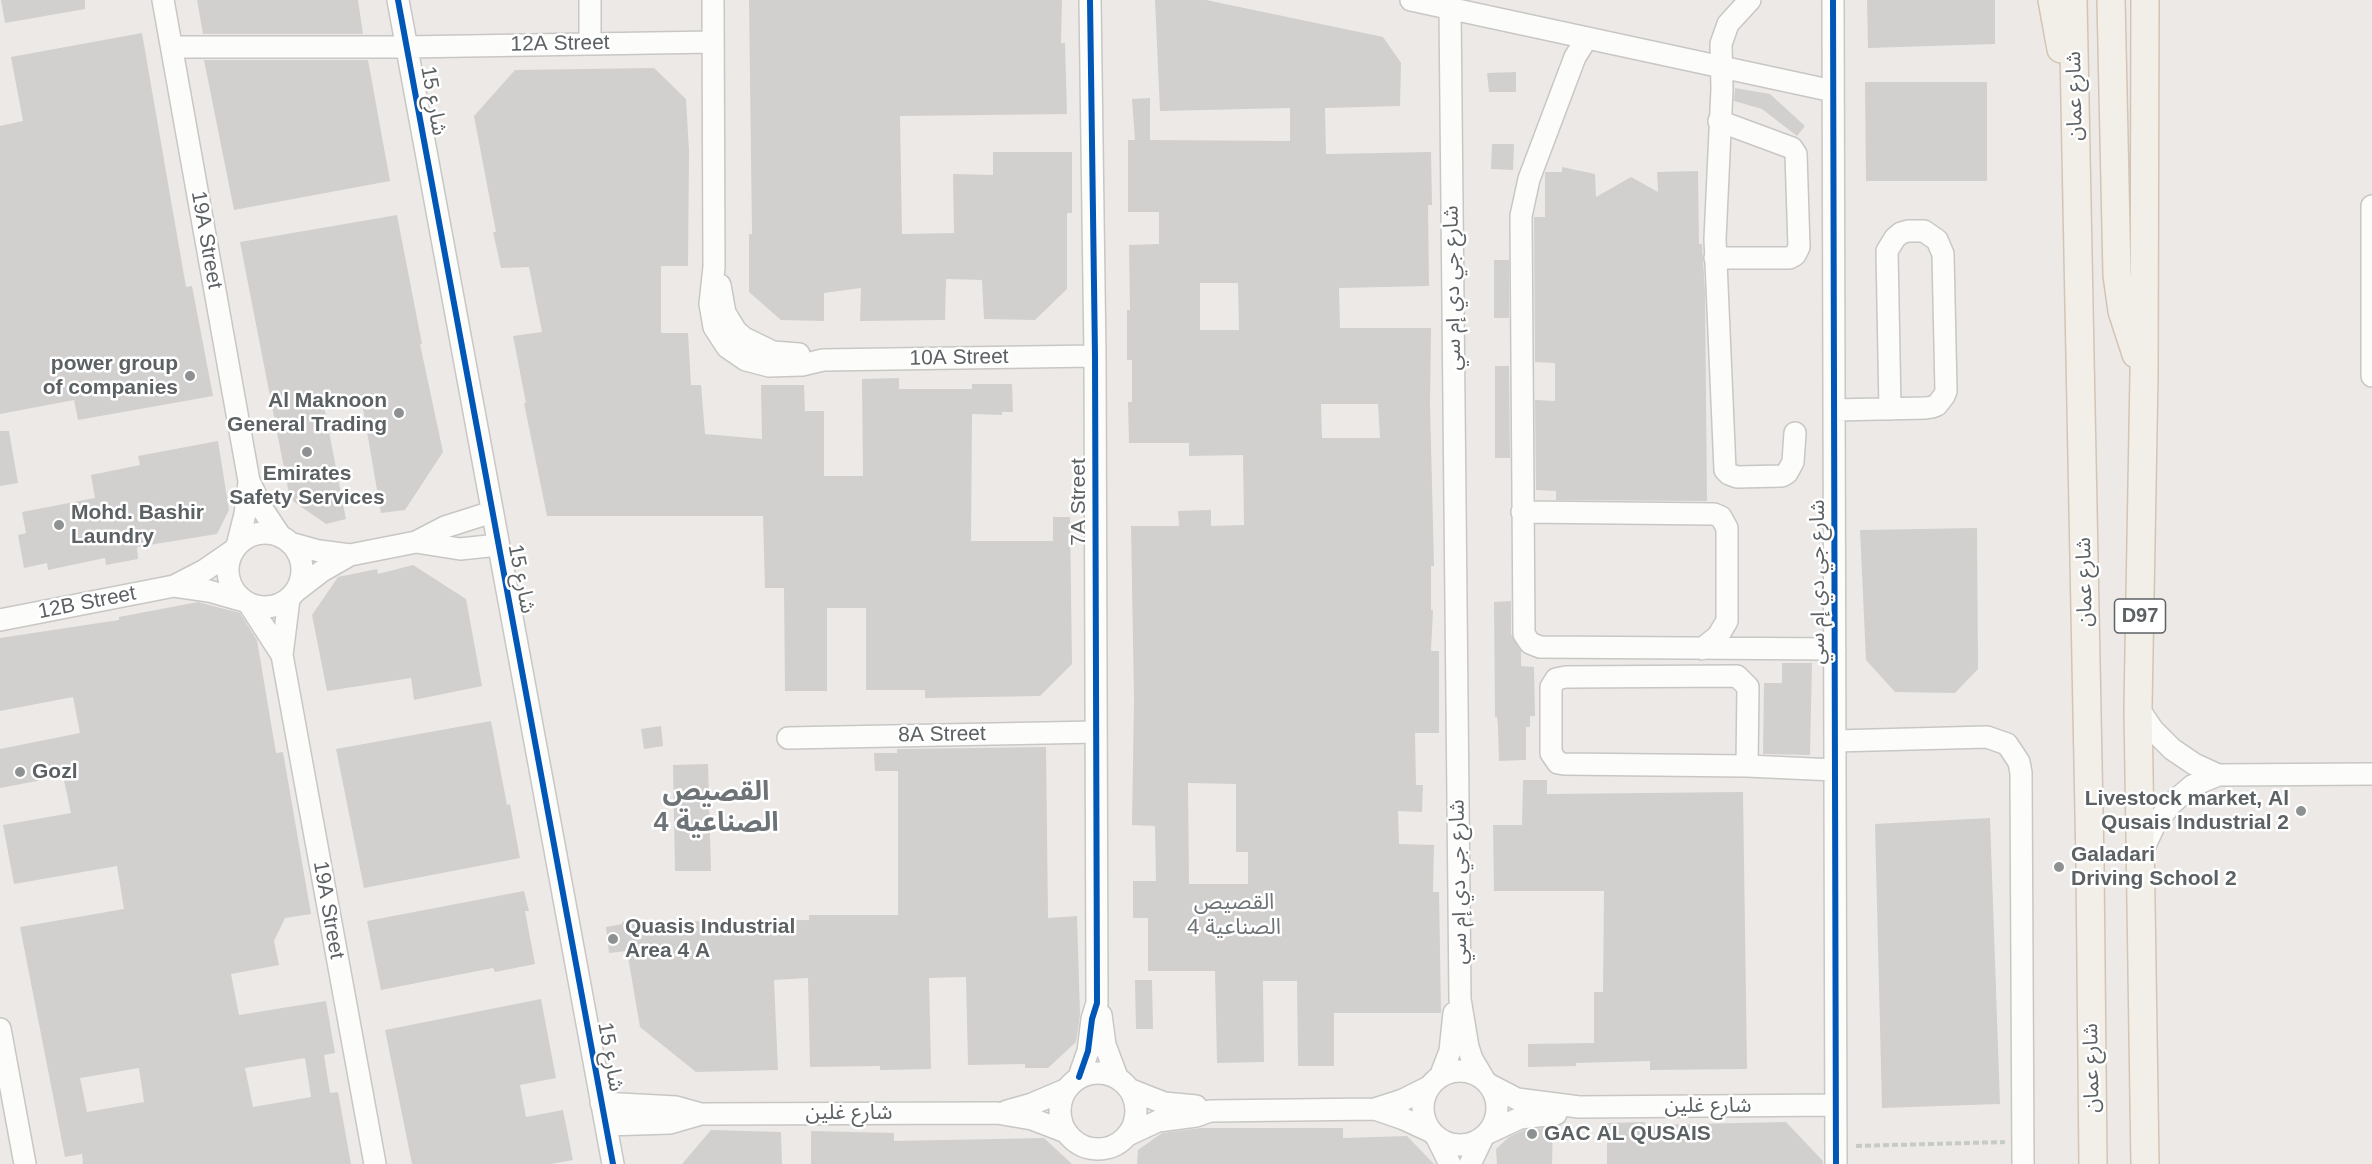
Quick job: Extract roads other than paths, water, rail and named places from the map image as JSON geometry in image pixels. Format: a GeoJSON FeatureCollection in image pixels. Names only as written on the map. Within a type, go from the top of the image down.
{"type":"FeatureCollection","features":[{"type":"Feature","properties":{"kind":"main road"},"geometry":{"type":"LineString","coordinates":[[2052,0],[2062,57],[2075,88]]}},
{"type":"Feature","properties":{"kind":"main road","name":"شارع عمان"},"geometry":{"type":"LineString","coordinates":[[2073,0],[2090,852],[2093,1164]]}},
{"type":"Feature","properties":{"kind":"main road"},"geometry":{"type":"LineString","coordinates":[[2111,0],[2117,275],[2122,311],[2144,375]]}},
{"type":"Feature","properties":{"kind":"main road","name":"D97"},"geometry":{"type":"LineString","coordinates":[[2145,0],[2144,375],[2138,708],[2145,1164]]}},
{"type":"Feature","properties":{"kind":"main road"},"geometry":{"type":"LineString","coordinates":[[2146,68],[2158,0]]}},
{"type":"Feature","properties":{"kind":"street","name":"19A Street"},"geometry":{"type":"LineString","coordinates":[[163,0],[249,481]]}},
{"type":"Feature","properties":{"kind":"street","name":"شارع 15"},"geometry":{"type":"LineString","coordinates":[[398,0],[613,1164]]}},
{"type":"Feature","properties":{"kind":"street"},"geometry":{"type":"LineString","coordinates":[[590,0],[590,44]]}},
{"type":"Feature","properties":{"kind":"street","name":"10A Street"},"geometry":{"type":"LineString","coordinates":[[713,0],[714,267],[725,313],[736,331],[744,338],[772,352],[803,354],[823,360],[1095,356]]}},
{"type":"Feature","properties":{"kind":"street","name":"7A Street"},"geometry":{"type":"LineString","coordinates":[[1090,0],[1095,356],[1097,1004]]}},
{"type":"Feature","properties":{"kind":"street"},"geometry":{"type":"LineString","coordinates":[[1411,0],[1833,91]]}},
{"type":"Feature","properties":{"kind":"street"},"geometry":{"type":"LineString","coordinates":[[1750,0],[1734,15],[1721,44],[1716,258],[1725,470],[1737,477],[1782,476],[1787,473],[1793,462],[1795,433]]}},
{"type":"Feature","properties":{"kind":"street","name":"شارع جي دي إم سي"},"geometry":{"type":"LineString","coordinates":[[1833,0],[1836,1156]]}},
{"type":"Feature","properties":{"kind":"street","name":"شارع جي دي إم سي"},"geometry":{"type":"LineString","coordinates":[[1450,8],[1460,999],[1468,1047],[1472,1059],[1486,1082]]}},
{"type":"Feature","properties":{"kind":"street"},"geometry":{"type":"LineString","coordinates":[[1587,38],[1575,57],[1529,178],[1521,216],[1524,634],[1530,643],[1540,647],[1835,649]]}},
{"type":"Feature","properties":{"kind":"street","name":"12A Street"},"geometry":{"type":"LineString","coordinates":[[172,47],[406,47],[713,42]]}},
{"type":"Feature","properties":{"kind":"street"},"geometry":{"type":"LineString","coordinates":[[1716,258],[1789,258],[1795,255],[1799,247],[1796,154],[1792,148],[1719,121]]}},
{"type":"Feature","properties":{"kind":"street"},"geometry":{"type":"LineString","coordinates":[[2372,206],[2372,376]]}},
{"type":"Feature","properties":{"kind":"street"},"geometry":{"type":"LineString","coordinates":[[1834,410],[1890,409],[1932,407],[1942,401],[1946,391],[1943,254],[1937,240],[1924,231],[1901,233],[1887,251],[1890,409]]}},
{"type":"Feature","properties":{"kind":"street"},"geometry":{"type":"LineString","coordinates":[[249,481],[263,510],[285,540],[297,551],[302,571],[292,595],[282,655]]}},
{"type":"Feature","properties":{"kind":"street"},"geometry":{"type":"LineString","coordinates":[[249,481],[245,514],[228,568],[228,577],[231,586],[247,602],[282,655]]}},
{"type":"Feature","properties":{"kind":"street"},"geometry":{"type":"LineString","coordinates":[[174,586],[205,570],[253,535],[262,533],[319,551],[350,555],[416,542],[457,522],[492,512]]}},
{"type":"Feature","properties":{"kind":"street"},"geometry":{"type":"LineString","coordinates":[[1522,512],[1714,514],[1721,517],[1727,528],[1727,621],[1718,636],[1702,649]]}},
{"type":"Feature","properties":{"kind":"street"},"geometry":{"type":"LineString","coordinates":[[416,542],[460,549],[498,545]]}},
{"type":"Feature","properties":{"kind":"street"},"geometry":{"type":"LineString","coordinates":[[174,586],[209,591],[270,607],[292,595],[322,571],[350,555]]}},
{"type":"Feature","properties":{"kind":"street","name":"12B Street"},"geometry":{"type":"LineString","coordinates":[[0,620],[174,586]]}},
{"type":"Feature","properties":{"kind":"street","name":"19A Street"},"geometry":{"type":"LineString","coordinates":[[282,655],[375,1164]]}},
{"type":"Feature","properties":{"kind":"street"},"geometry":{"type":"LineString","coordinates":[[1747,766],[1748,687],[1737,676],[1566,677],[1556,679],[1552,683],[1551,753],[1558,763],[1835,770]]}},
{"type":"Feature","properties":{"kind":"street"},"geometry":{"type":"LineString","coordinates":[[2138,708],[2154,730],[2172,748],[2194,764],[2218,775]]}},
{"type":"Feature","properties":{"kind":"street","name":"8A Street"},"geometry":{"type":"LineString","coordinates":[[788,738],[1096,732]]}},
{"type":"Feature","properties":{"kind":"street"},"geometry":{"type":"LineString","coordinates":[[1835,741],[1987,737],[2007,744],[2019,762],[2021,773],[2023,1164]]}},
{"type":"Feature","properties":{"kind":"street"},"geometry":{"type":"LineString","coordinates":[[2142,852],[2154,826],[2171,804],[2192,786],[2218,775],[2372,774]]}},
{"type":"Feature","properties":{"kind":"street","name":"شارع جي دي إم سي"},"geometry":{"type":"LineString","coordinates":[[1435,1082],[1450,1051],[1454,1016],[1460,999]]}},
{"type":"Feature","properties":{"kind":"street"},"geometry":{"type":"LineString","coordinates":[[1087,1164],[1059,1115],[1060,1107],[1088,1051],[1092,1019],[1097,1004]]}},
{"type":"Feature","properties":{"kind":"street"},"geometry":{"type":"LineString","coordinates":[[1097,1004],[1102,1016],[1105,1045],[1137,1108],[1136,1118],[1118,1148]]}},
{"type":"Feature","properties":{"kind":"street"},"geometry":{"type":"LineString","coordinates":[[0,1029],[25,1164]]}},
{"type":"Feature","properties":{"kind":"street","name":"شارع غلين"},"geometry":{"type":"LineString","coordinates":[[997,1113],[1032,1104],[1098,1072],[1155,1101],[1173,1105],[1194,1105],[1210,1110],[1375,1109],[1403,1100],[1458,1071],[1477,1075],[1517,1098],[1580,1107],[1836,1105]]}},
{"type":"Feature","properties":{"kind":"street"},"geometry":{"type":"LineString","coordinates":[[1435,1082],[1423,1105],[1426,1124],[1450,1164]]}},
{"type":"Feature","properties":{"kind":"street"},"geometry":{"type":"LineString","coordinates":[[1470,1164],[1497,1114],[1494,1093],[1486,1082]]}},
{"type":"Feature","properties":{"kind":"street","name":"شارع غلين"},"geometry":{"type":"LineString","coordinates":[[602,1103],[676,1107],[701,1114],[997,1113],[1032,1119],[1096,1149],[1118,1148],[1158,1121],[1196,1116],[1210,1110]]}},
{"type":"Feature","properties":{"kind":"street","name":"شارع غلين"},"geometry":{"type":"LineString","coordinates":[[1375,1109],[1404,1119],[1450,1144],[1459,1145],[1476,1142],[1485,1135],[1520,1118],[1562,1113],[1580,1107]]}},
{"type":"Feature","properties":{"kind":"street","name":"شارع غلين"},"geometry":{"type":"LineString","coordinates":[[606,1125],[670,1123],[701,1114]]}},
{"type":"Feature","properties":{"kind":"place","name":"power group of companies"},"geometry":{"type":"Point","coordinates":[190,376]}},
{"type":"Feature","properties":{"kind":"place","name":"Al Maknoon General Trading"},"geometry":{"type":"Point","coordinates":[399,413]}},
{"type":"Feature","properties":{"kind":"place","name":"Emirates Safety Services"},"geometry":{"type":"Point","coordinates":[307,452]}},
{"type":"Feature","properties":{"kind":"place","name":"Mohd. Bashir Laundry"},"geometry":{"type":"Point","coordinates":[59,525]}},
{"type":"Feature","properties":{"kind":"place","name":"Gozl"},"geometry":{"type":"Point","coordinates":[20,772]}},
{"type":"Feature","properties":{"kind":"place","name":"Livestock market, Al Qusais Industrial 2"},"geometry":{"type":"Point","coordinates":[2301,811]}},
{"type":"Feature","properties":{"kind":"place","name":"Galadari Driving School 2"},"geometry":{"type":"Point","coordinates":[2059,867]}},
{"type":"Feature","properties":{"kind":"place","name":"Quasis Industrial Area 4 A"},"geometry":{"type":"Point","coordinates":[613,939]}},
{"type":"Feature","properties":{"kind":"place","name":"GAC AL QUSAIS"},"geometry":{"type":"Point","coordinates":[1532,1134]}},
{"type":"Feature","properties":{"kind":"district","name":"القصيص الصناعية 4"},"geometry":{"type":"Point","coordinates":[716,808]}},
{"type":"Feature","properties":{"kind":"district","name":"القصيص الصناعية 4"},"geometry":{"type":"Point","coordinates":[1234,916]}}]}
